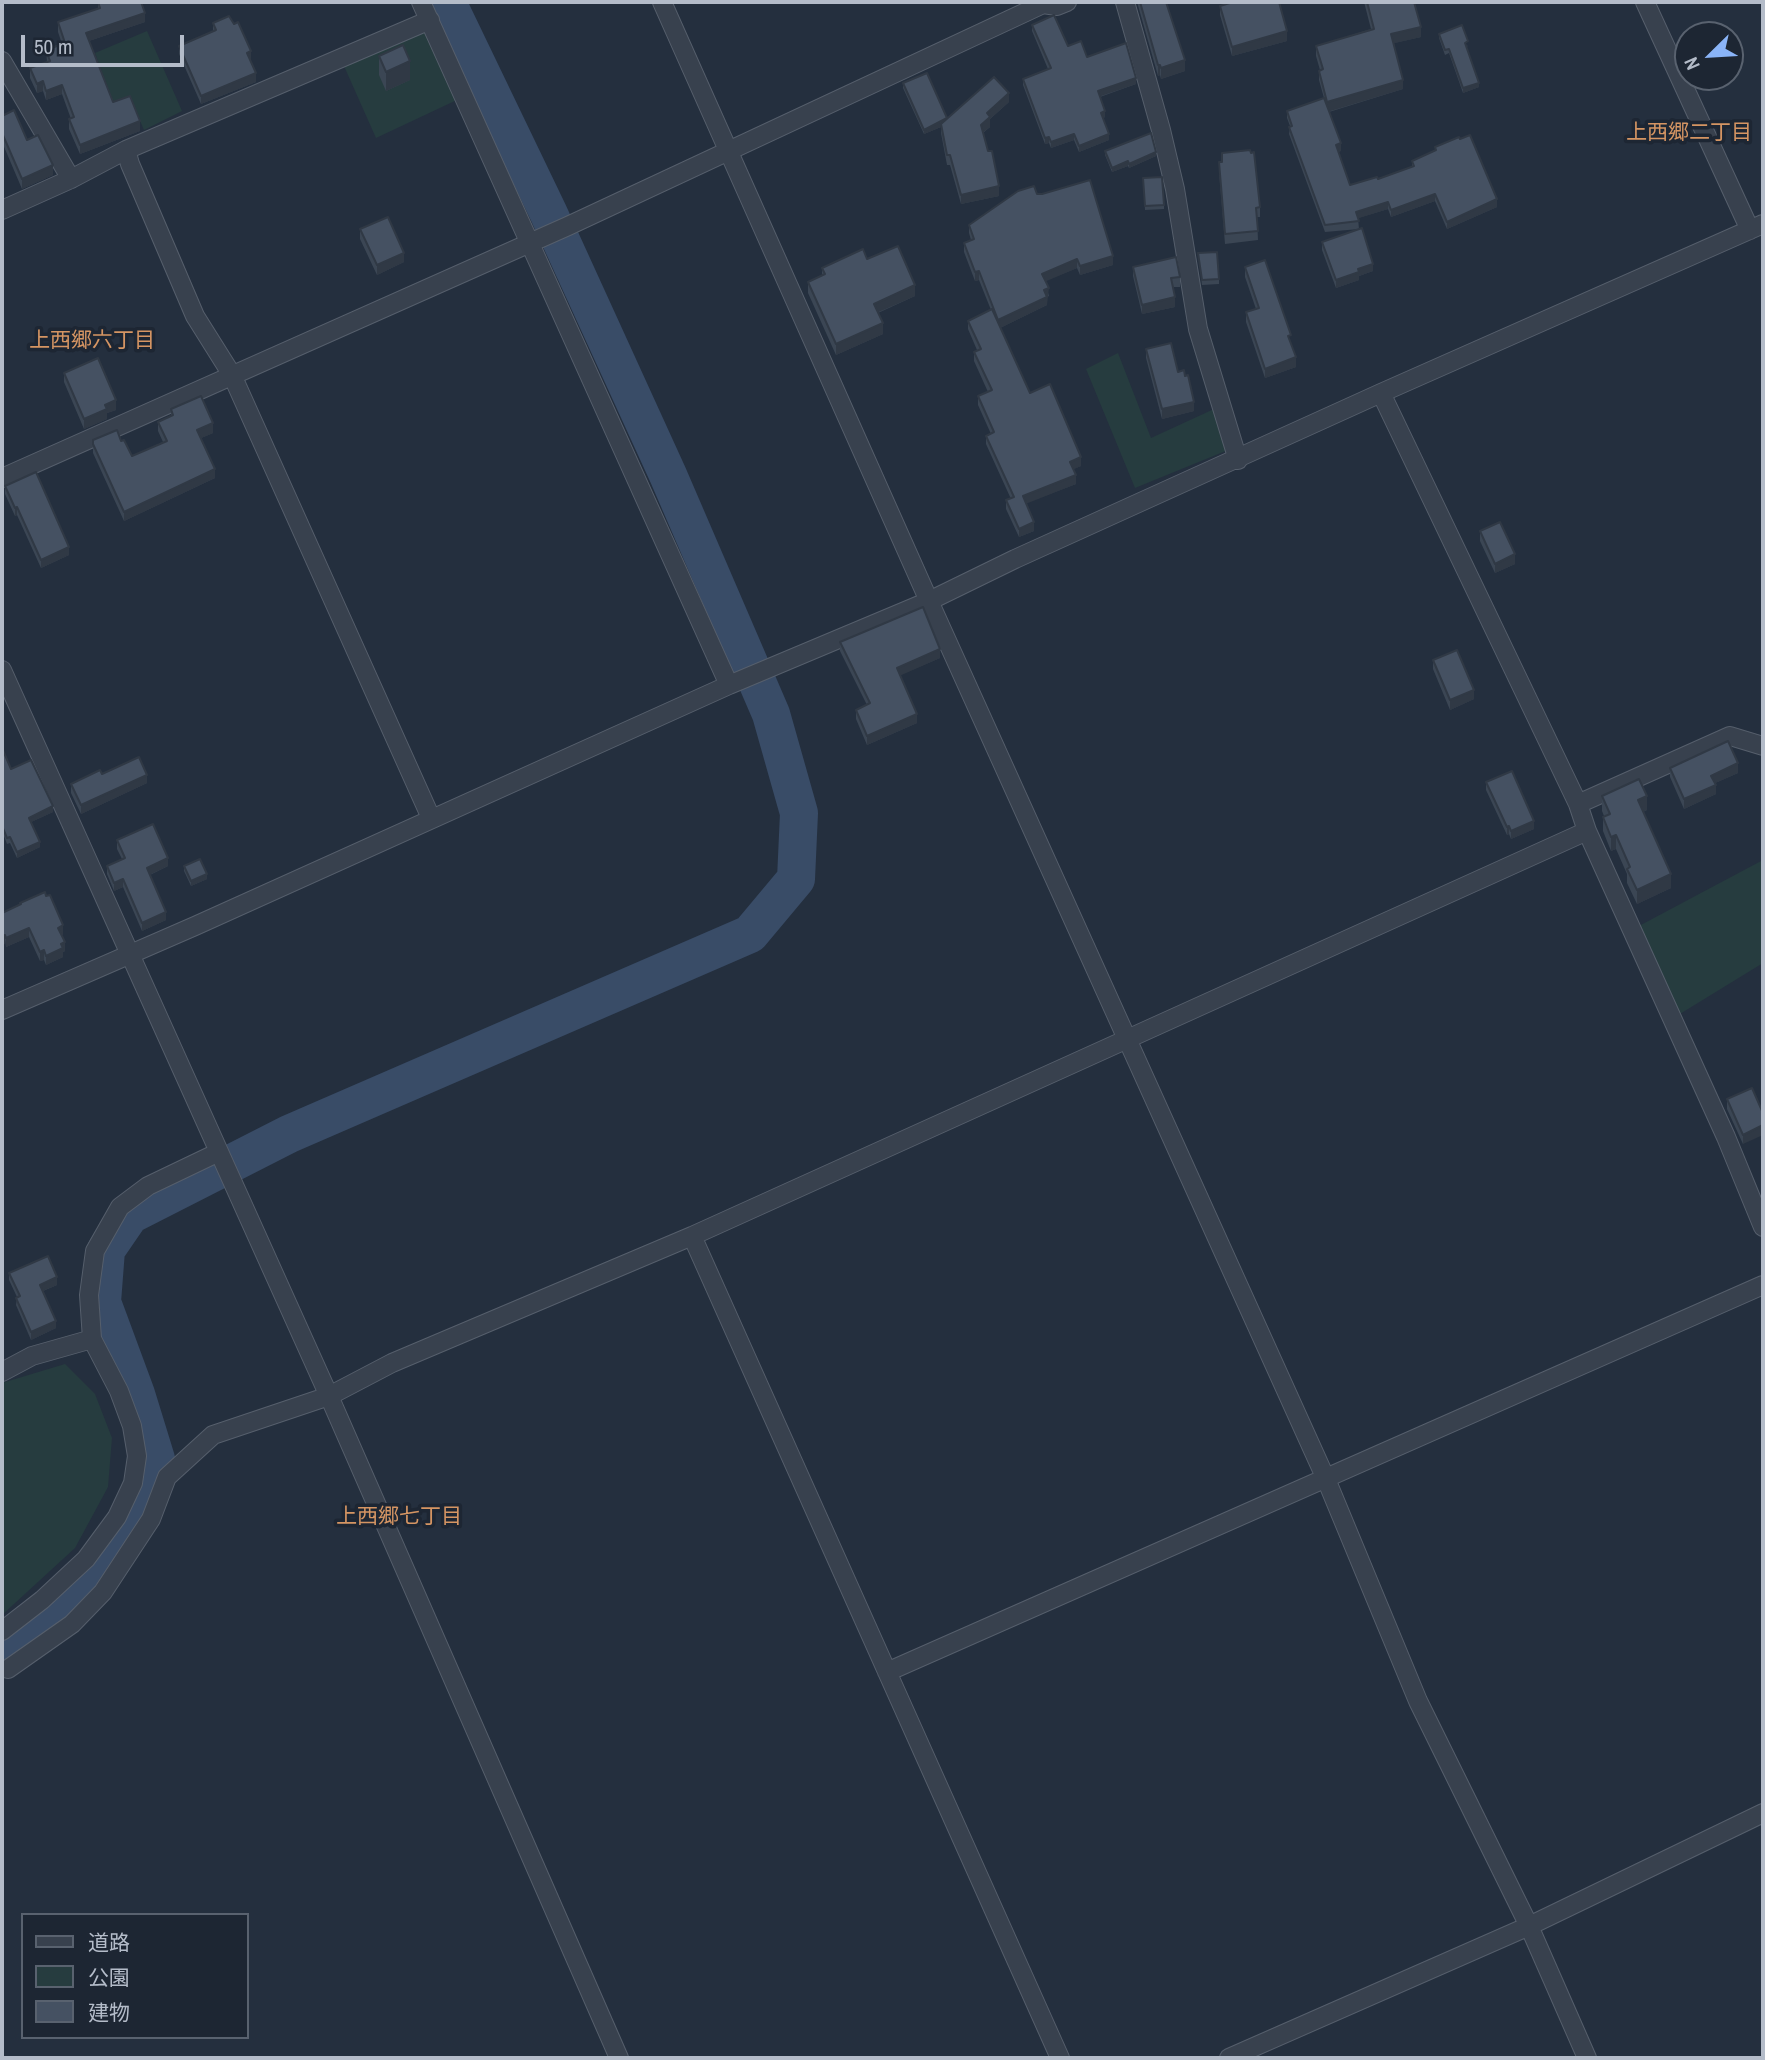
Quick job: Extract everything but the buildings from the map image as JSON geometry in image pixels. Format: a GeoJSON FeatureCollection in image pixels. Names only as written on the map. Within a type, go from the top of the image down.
{"type":"FeatureCollection","features":[{"type":"Feature","properties":{"kind":"street"},"geometry":{"type":"LineString","coordinates":[[421,2],[734,683]]}},
{"type":"Feature","properties":{"kind":"street"},"geometry":{"type":"LineString","coordinates":[[662,2],[1326,1479],[1418,1701],[1529,1926],[1587,2058]]}},
{"type":"Feature","properties":{"kind":"street"},"geometry":{"type":"LineString","coordinates":[[1125,2],[1175,189],[1198,329],[1238,460]]}},
{"type":"Feature","properties":{"kind":"street"},"geometry":{"type":"LineString","coordinates":[[2,1010],[734,683],[929,601],[1015,559],[1381,393],[1756,227],[1645,2]]}},
{"type":"Feature","properties":{"kind":"street"},"geometry":{"type":"LineString","coordinates":[[2,478],[568,226],[1044,4],[1059,3]]}},
{"type":"Feature","properties":{"kind":"street"},"geometry":{"type":"LineString","coordinates":[[2,210],[71,179],[126,150],[430,20]]}},
{"type":"Feature","properties":{"kind":"street"},"geometry":{"type":"LineString","coordinates":[[2,61],[71,179]]}},
{"type":"Feature","properties":{"kind":"street"},"geometry":{"type":"LineString","coordinates":[[126,150],[195,316],[232,375],[431,818]]}},
{"type":"Feature","properties":{"kind":"street"},"geometry":{"type":"LineString","coordinates":[[1381,393],[1578,804],[1587,831],[1721,1126],[1763,1227]]}},
{"type":"Feature","properties":{"kind":"street"},"geometry":{"type":"LineString","coordinates":[[2,670],[329,1396],[619,2058]]}},
{"type":"Feature","properties":{"kind":"street"},"geometry":{"type":"LineString","coordinates":[[1578,804],[1730,736],[1763,746]]}},
{"type":"Feature","properties":{"kind":"street"},"geometry":{"type":"LineString","coordinates":[[8,1669],[72,1624],[103,1592],[151,1519],[167,1477],[212,1435],[329,1396],[391,1363],[692,1236],[1587,831]]}},
{"type":"Feature","properties":{"kind":"street"},"geometry":{"type":"LineString","coordinates":[[2,1631],[42,1600],[86,1559],[117,1517],[132,1483],[137,1456],[132,1426],[119,1391],[92,1339],[89,1295],[95,1251],[120,1207],[148,1185],[219,1152]]}},
{"type":"Feature","properties":{"kind":"street"},"geometry":{"type":"LineString","coordinates":[[692,1236],[1060,2058]]}},
{"type":"Feature","properties":{"kind":"street"},"geometry":{"type":"LineString","coordinates":[[887,1672],[1763,1285]]}},
{"type":"Feature","properties":{"kind":"street"},"geometry":{"type":"LineString","coordinates":[[2,1372],[32,1356],[92,1339]]}},
{"type":"Feature","properties":{"kind":"street"},"geometry":{"type":"LineString","coordinates":[[1228,2058],[1529,1926],[1763,1813]]}},
{"type":"Feature","properties":{"kind":"green space"},"geometry":{"type":"Polygon","coordinates":[[[147,31],[182,111],[144,130],[130,98],[113,102],[95,53],[147,31]]]}},
{"type":"Feature","properties":{"kind":"green space"},"geometry":{"type":"Polygon","coordinates":[[[421,31],[432,36],[459,99],[376,138],[344,66],[421,31]]]}},
{"type":"Feature","properties":{"kind":"green space"},"geometry":{"type":"Polygon","coordinates":[[[1118,353],[1151,438],[1214,409],[1228,450],[1135,488],[1086,369],[1118,353]]]}},
{"type":"Feature","properties":{"kind":"green space"},"geometry":{"type":"Polygon","coordinates":[[[1763,860],[1763,963],[1675,1017],[1637,927],[1763,860]]]}},
{"type":"Feature","properties":{"kind":"green space"},"geometry":{"type":"Polygon","coordinates":[[[65,1364],[95,1394],[112,1438],[108,1487],[75,1548],[2,1615],[2,1383],[65,1364]]]}},
{"type":"Feature","properties":{"kind":"waterway"},"geometry":{"type":"LineString","coordinates":[[2,1653],[72,1596],[128,1534],[156,1459],[136,1394],[102,1302],[106,1250],[130,1215],[289,1134],[750,934],[796,879],[799,813],[771,714],[668,475],[548,212],[447,2]]}},
{"type":"Feature","properties":{"kind":"district","name":"上西郷二丁目"},"geometry":{"type":"Point","coordinates":[1689,133]}},
{"type":"Feature","properties":{"kind":"district","name":"上西郷六丁目"},"geometry":{"type":"Point","coordinates":[92,341]}},
{"type":"Feature","properties":{"kind":"district","name":"上西郷七丁目"},"geometry":{"type":"Point","coordinates":[399,1517]}}]}
